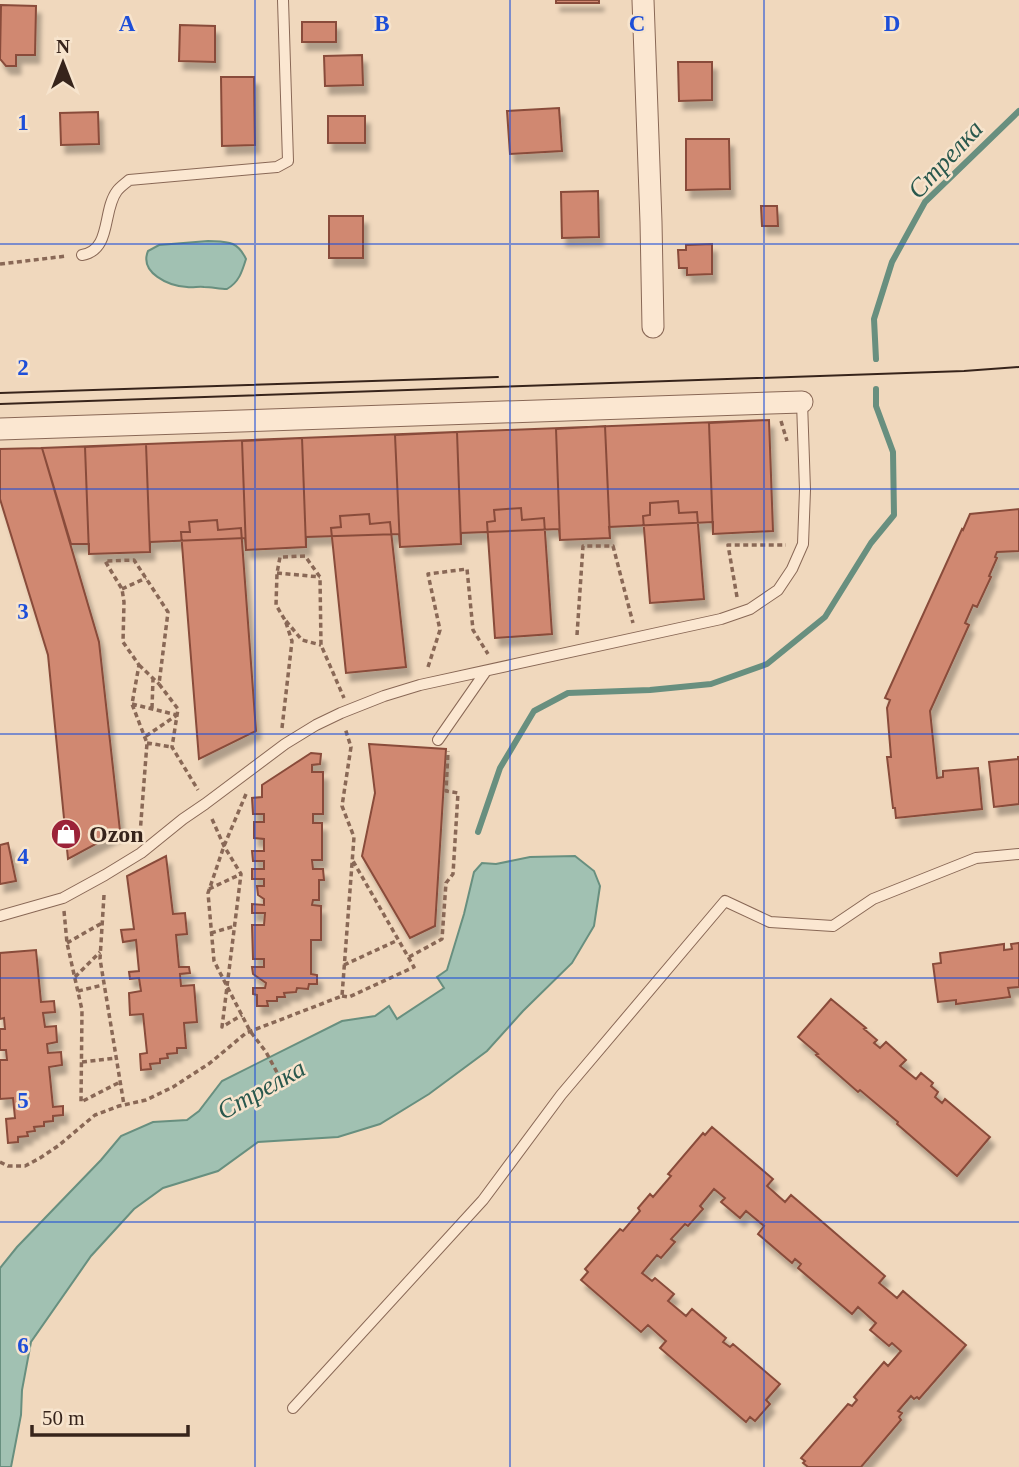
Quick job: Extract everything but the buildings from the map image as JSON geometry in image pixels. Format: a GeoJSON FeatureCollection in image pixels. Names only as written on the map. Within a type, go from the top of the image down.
{"type":"FeatureCollection","features":[{"type":"Feature","properties":{"kind":"street"},"geometry":{"type":"LineString","coordinates":[[643,0],[653,327]]}},
{"type":"Feature","properties":{"kind":"street"},"geometry":{"type":"LineString","coordinates":[[0,429],[802,402]]}},
{"type":"Feature","properties":{"kind":"lane"},"geometry":{"type":"LineString","coordinates":[[82,255],[100,246],[116,192],[129,180],[277,167],[288,161],[283,0]]}},
{"type":"Feature","properties":{"kind":"lane"},"geometry":{"type":"LineString","coordinates":[[0,916],[63,898],[105,875],[141,853],[183,818],[285,744],[345,711],[420,685],[721,619],[750,609],[778,590],[792,569],[803,544],[805,490],[802,402]]}},
{"type":"Feature","properties":{"kind":"lane"},"geometry":{"type":"LineString","coordinates":[[439,740],[489,670]]}},
{"type":"Feature","properties":{"kind":"lane"},"geometry":{"type":"LineString","coordinates":[[293,1408],[482,1200],[561,1095],[725,901],[770,922],[832,926],[873,899],[976,858],[1019,854]]}},
{"type":"Feature","properties":{"kind":"path"},"geometry":{"type":"LineString","coordinates":[[0,264],[82,255]]}},
{"type":"Feature","properties":{"kind":"path"},"geometry":{"type":"LineString","coordinates":[[738,603],[728,545],[786,545]]}},
{"type":"Feature","properties":{"kind":"path"},"geometry":{"type":"LineString","coordinates":[[576,651],[583,546],[613,546],[636,638]]}},
{"type":"Feature","properties":{"kind":"path"},"geometry":{"type":"LineString","coordinates":[[321,645],[302,640],[276,605],[280,556],[305,556],[320,578],[321,645],[345,711],[351,747],[342,806],[354,837],[342,996]]}},
{"type":"Feature","properties":{"kind":"path"},"geometry":{"type":"LineString","coordinates":[[159,684],[168,612],[134,560],[105,561],[122,589],[122,642],[138,665],[159,684],[178,709],[172,747],[241,874],[222,1027],[242,1015]]}},
{"type":"Feature","properties":{"kind":"path"},"geometry":{"type":"LineString","coordinates":[[420,685],[440,630],[428,574],[467,569],[473,630],[492,659],[489,670]]}},
{"type":"Feature","properties":{"kind":"path"},"geometry":{"type":"LineString","coordinates":[[277,573],[320,578]]}},
{"type":"Feature","properties":{"kind":"path"},"geometry":{"type":"LineString","coordinates":[[122,589],[146,578]]}},
{"type":"Feature","properties":{"kind":"path"},"geometry":{"type":"LineString","coordinates":[[285,620],[292,641],[282,732],[285,744]]}},
{"type":"Feature","properties":{"kind":"path"},"geometry":{"type":"LineString","coordinates":[[138,665],[132,704],[148,743],[139,842],[141,853]]}},
{"type":"Feature","properties":{"kind":"path"},"geometry":{"type":"LineString","coordinates":[[152,708],[153,679]]}},
{"type":"Feature","properties":{"kind":"path"},"geometry":{"type":"LineString","coordinates":[[132,704],[177,715]]}},
{"type":"Feature","properties":{"kind":"path"},"geometry":{"type":"LineString","coordinates":[[146,736],[177,715]]}},
{"type":"Feature","properties":{"kind":"path"},"geometry":{"type":"LineString","coordinates":[[409,957],[442,939],[446,883],[453,874],[458,793],[446,791],[449,752],[439,740]]}},
{"type":"Feature","properties":{"kind":"path"},"geometry":{"type":"LineString","coordinates":[[148,743],[172,747]]}},
{"type":"Feature","properties":{"kind":"path"},"geometry":{"type":"LineString","coordinates":[[258,764],[208,893],[214,961],[250,1031],[281,1078]]}},
{"type":"Feature","properties":{"kind":"path"},"geometry":{"type":"LineString","coordinates":[[0,1162],[8,1166],[25,1166],[58,1146],[95,1115],[146,1100],[173,1087],[210,1063],[246,1033],[342,996],[349,997],[414,967],[352,860]]}},
{"type":"Feature","properties":{"kind":"path"},"geometry":{"type":"LineString","coordinates":[[209,889],[241,874]]}},
{"type":"Feature","properties":{"kind":"path"},"geometry":{"type":"LineString","coordinates":[[105,875],[100,952],[124,1105]]}},
{"type":"Feature","properties":{"kind":"path"},"geometry":{"type":"LineString","coordinates":[[63,898],[67,943],[82,1010],[81,1102],[120,1082]]}},
{"type":"Feature","properties":{"kind":"path"},"geometry":{"type":"LineString","coordinates":[[67,943],[102,923]]}},
{"type":"Feature","properties":{"kind":"path"},"geometry":{"type":"LineString","coordinates":[[211,933],[235,926]]}},
{"type":"Feature","properties":{"kind":"path"},"geometry":{"type":"LineString","coordinates":[[344,965],[398,940]]}},
{"type":"Feature","properties":{"kind":"path"},"geometry":{"type":"LineString","coordinates":[[75,977],[100,952]]}},
{"type":"Feature","properties":{"kind":"path"},"geometry":{"type":"LineString","coordinates":[[78,991],[104,985]]}},
{"type":"Feature","properties":{"kind":"path"},"geometry":{"type":"LineString","coordinates":[[82,1062],[116,1058]]}},
{"type":"Feature","properties":{"kind":"water"},"geometry":{"type":"Polygon","coordinates":[[[208,241],[235,245],[246,259],[237,280],[227,289],[172,284],[157,277],[148,266],[148,251],[159,245],[208,241]]]}},
{"type":"Feature","properties":{"kind":"water"},"geometry":{"type":"Polygon","coordinates":[[[575,856],[594,871],[600,886],[594,926],[572,963],[487,1051],[429,1094],[380,1124],[338,1137],[258,1142],[218,1171],[163,1188],[134,1209],[91,1256],[31,1342],[11,1467],[0,1467],[0,1268],[121,1136],[153,1122],[187,1120],[199,1111],[222,1081],[342,1021],[375,1016],[389,1006],[397,1019],[444,988],[437,977],[447,970],[474,872],[482,863],[496,864],[530,857],[575,856]]]}},
{"type":"Feature","properties":{"kind":"waterway","name":"Стрелка"},"geometry":{"type":"LineString","coordinates":[[876,359],[874,319],[892,262],[925,202],[1019,111]]}},
{"type":"Feature","properties":{"kind":"waterway"},"geometry":{"type":"LineString","coordinates":[[478,832],[500,768],[534,711],[568,693],[650,690],[711,684],[767,664],[825,617],[871,543],[894,515],[893,452],[876,406],[876,389]]}},
{"type":"Feature","properties":{"kind":"tram line"},"geometry":{"type":"LineString","coordinates":[[0,404],[1019,367]]}},
{"type":"Feature","properties":{"kind":"tram line"},"geometry":{"type":"LineString","coordinates":[[0,393],[498,377]]}},
{"type":"Feature","properties":{"kind":"place","name":"Ozon"},"geometry":{"type":"Point","coordinates":[66,834]}}]}
